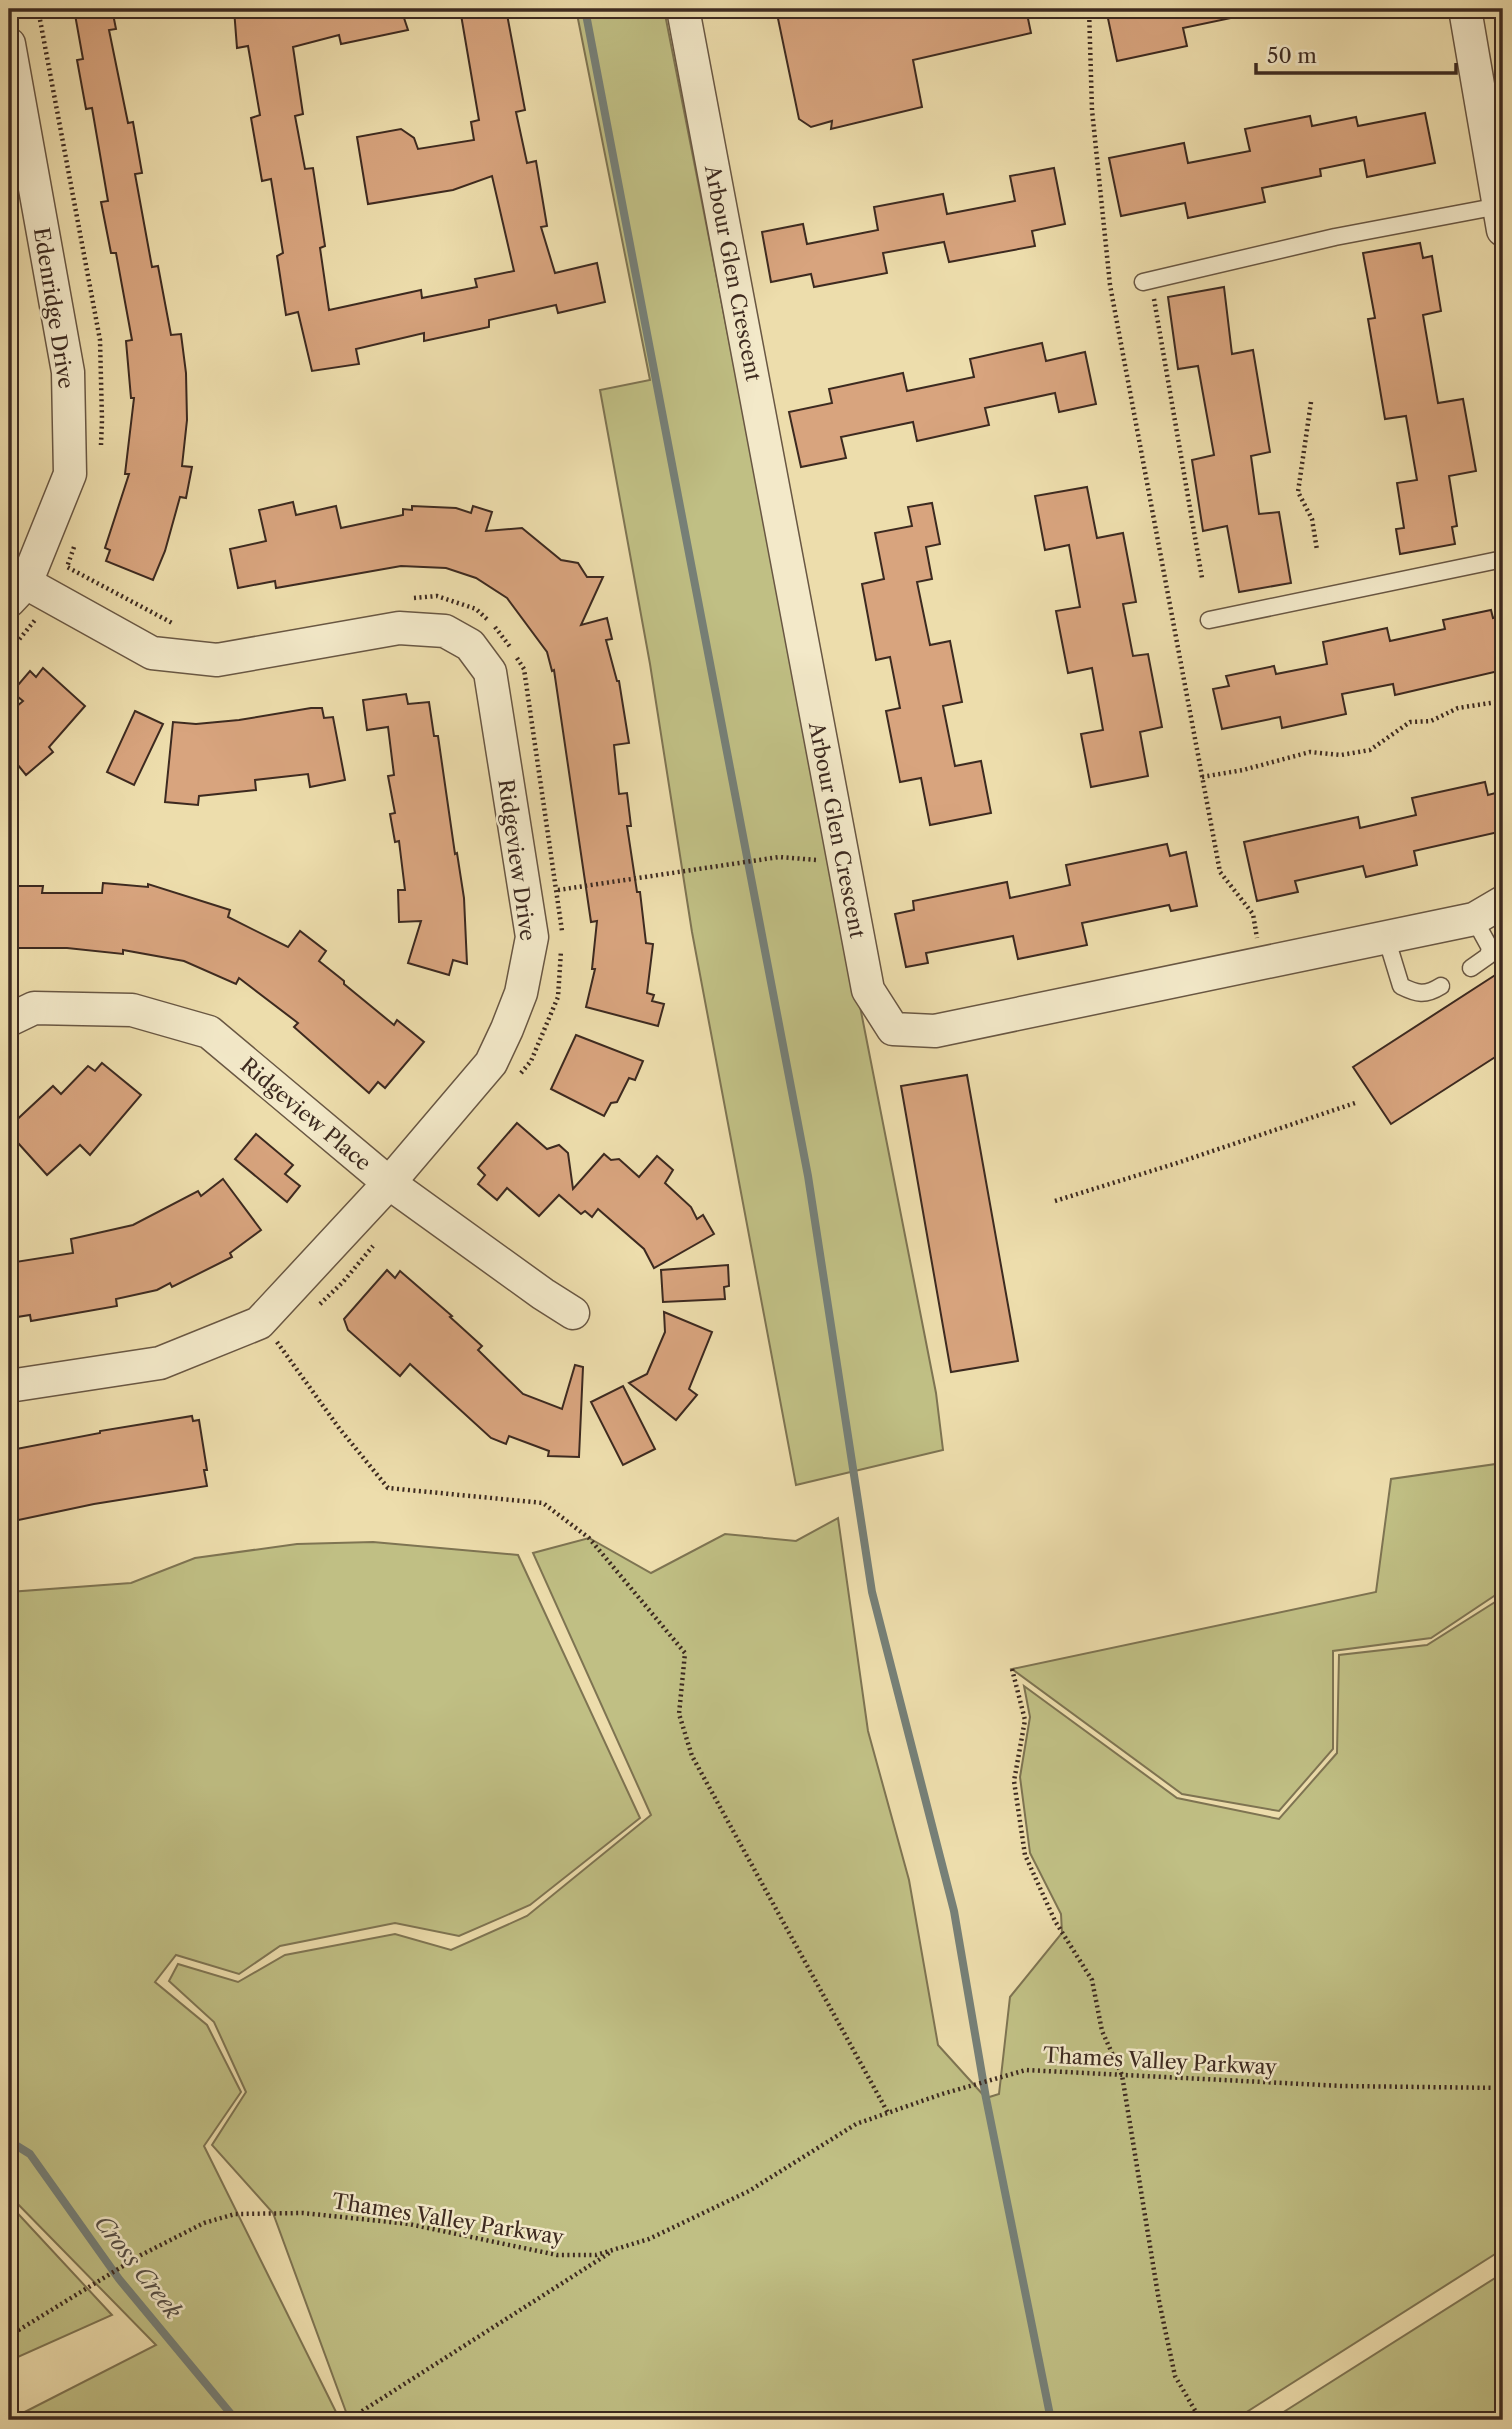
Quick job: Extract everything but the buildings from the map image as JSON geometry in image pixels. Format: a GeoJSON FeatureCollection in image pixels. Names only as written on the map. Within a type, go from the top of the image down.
{"type":"FeatureCollection","features":[{"type":"Feature","properties":{"kind":"street","name":"Arbour Glen Crescent"},"geometry":{"type":"LineString","coordinates":[[683,9],[868,990],[893,1029],[935,1031],[1474,919],[1503,902]]}},
{"type":"Feature","properties":{"kind":"street"},"geometry":{"type":"LineString","coordinates":[[1465,9],[1501,218]]}},
{"type":"Feature","properties":{"kind":"street","name":"Edenridge Drive"},"geometry":{"type":"LineString","coordinates":[[9,44],[68,372],[70,474],[17,592]]}},
{"type":"Feature","properties":{"kind":"street","name":"Ridgeview Drive"},"geometry":{"type":"LineString","coordinates":[[9,1386],[160,1363],[259,1323],[389,1183],[491,1063],[521,993],[532,937],[490,672],[470,645],[445,631],[399,628],[217,660],[152,653],[17,592]]}},
{"type":"Feature","properties":{"kind":"street","name":"Ridgeview Place"},"geometry":{"type":"LineString","coordinates":[[9,1020],[34,1009],[132,1010],[209,1032],[389,1183],[573,1313]]}},
{"type":"Feature","properties":{"kind":"lane"},"geometry":{"type":"LineString","coordinates":[[1143,282],[1335,237],[1501,218]]}},
{"type":"Feature","properties":{"kind":"lane"},"geometry":{"type":"LineString","coordinates":[[1209,620],[1503,559]]}},
{"type":"Feature","properties":{"kind":"lane"},"geometry":{"type":"LineString","coordinates":[[1471,968],[1488,956],[1490,948],[1474,919]]}},
{"type":"Feature","properties":{"kind":"lane"},"geometry":{"type":"LineString","coordinates":[[1386,937],[1401,986],[1416,994],[1430,993],[1441,986]]}},
{"type":"Feature","properties":{"kind":"path"},"geometry":{"type":"LineString","coordinates":[[1089,9],[1092,110],[1110,285],[1220,872],[1253,914],[1262,963]]}},
{"type":"Feature","properties":{"kind":"path"},"geometry":{"type":"LineString","coordinates":[[1153,296],[1202,578]]}},
{"type":"Feature","properties":{"kind":"path"},"geometry":{"type":"LineString","coordinates":[[1311,402],[1298,492],[1312,519],[1317,550]]}},
{"type":"Feature","properties":{"kind":"path"},"geometry":{"type":"LineString","coordinates":[[9,652],[38,616]]}},
{"type":"Feature","properties":{"kind":"path"},"geometry":{"type":"LineString","coordinates":[[1202,777],[1243,770],[1310,752],[1341,755],[1370,750],[1410,722],[1431,722],[1458,708],[1503,701]]}},
{"type":"Feature","properties":{"kind":"path"},"geometry":{"type":"LineString","coordinates":[[558,890],[779,858],[843,863]]}},
{"type":"Feature","properties":{"kind":"path"},"geometry":{"type":"LineString","coordinates":[[1055,1201],[1355,1103]]}},
{"type":"Feature","properties":{"kind":"path"},"geometry":{"type":"LineString","coordinates":[[272,1335],[339,1428],[388,1488],[543,1503],[589,1538],[685,1653],[679,1714],[692,1756],[888,2113]]}},
{"type":"Feature","properties":{"kind":"path"},"geometry":{"type":"LineString","coordinates":[[1012,1669],[1025,1720],[1014,1782],[1026,1855],[1055,1921],[1092,1980],[1102,2031],[1122,2075],[1158,2301],[1175,2376],[1196,2412],[1210,2420]]}},
{"type":"Feature","properties":{"kind":"path","name":"Thames Valley Parkway"},"geometry":{"type":"LineString","coordinates":[[9,2336],[141,2255],[204,2223],[235,2214],[303,2213],[409,2224],[557,2255],[596,2255],[649,2239],[749,2191],[856,2124],[942,2094],[1026,2070],[1342,2086],[1503,2088]]}},
{"type":"Feature","properties":{"kind":"path"},"geometry":{"type":"LineString","coordinates":[[348,2420],[618,2248]]}},
{"type":"Feature","properties":{"kind":"shaded area"},"geometry":{"type":"Polygon","coordinates":[[[576,9],[664,9],[936,1393],[943,1450],[796,1485],[692,932],[650,664],[600,390],[650,380],[576,9]]]}},
{"type":"Feature","properties":{"kind":"shaded area"},"geometry":{"type":"Polygon","coordinates":[[[1503,1463],[1503,1590],[1431,1638],[1333,1651],[1333,1749],[1279,1811],[1182,1794],[1012,1669],[1376,1592],[1391,1479],[1503,1463]]]}},
{"type":"Feature","properties":{"kind":"shaded area"},"geometry":{"type":"Polygon","coordinates":[[[838,1518],[868,1731],[909,1880],[938,2045],[986,2098],[999,2094],[1010,1997],[1062,1933],[1061,1914],[1030,1853],[1020,1777],[1030,1717],[1024,1686],[1177,1798],[1279,1819],[1337,1753],[1339,1655],[1427,1645],[1503,1597],[1503,2249],[1234,2420],[349,2420],[273,2213],[212,2145],[246,2092],[214,2022],[169,1981],[178,1964],[238,1982],[285,1955],[395,1934],[451,1950],[527,1916],[651,1815],[533,1553],[589,1538],[651,1573],[725,1534],[796,1541],[838,1518]]]}},
{"type":"Feature","properties":{"kind":"shaded area"},"geometry":{"type":"Polygon","coordinates":[[[373,1542],[518,1555],[640,1818],[530,1905],[459,1936],[395,1923],[280,1946],[239,1974],[176,1955],[155,1982],[207,2025],[241,2092],[204,2146],[340,2420],[9,2420],[156,2345],[9,2195],[9,1592],[131,1583],[195,1558],[297,1544],[373,1542]]]}},
{"type":"Feature","properties":{"kind":"shaded area"},"geometry":{"type":"Polygon","coordinates":[[[9,2204],[112,2315],[9,2361],[9,2204]]]}},
{"type":"Feature","properties":{"kind":"shaded area"},"geometry":{"type":"Polygon","coordinates":[[[1503,2273],[1503,2420],[1271,2420],[1503,2273]]]}},
{"type":"Feature","properties":{"kind":"waterway"},"geometry":{"type":"LineString","coordinates":[[585,9],[808,1176],[872,1592],[954,1911],[986,2098],[1051,2420]]}},
{"type":"Feature","properties":{"kind":"waterway","name":"Cross Creek"},"geometry":{"type":"LineString","coordinates":[[9,2141],[30,2154],[119,2279],[236,2420]]}}]}
